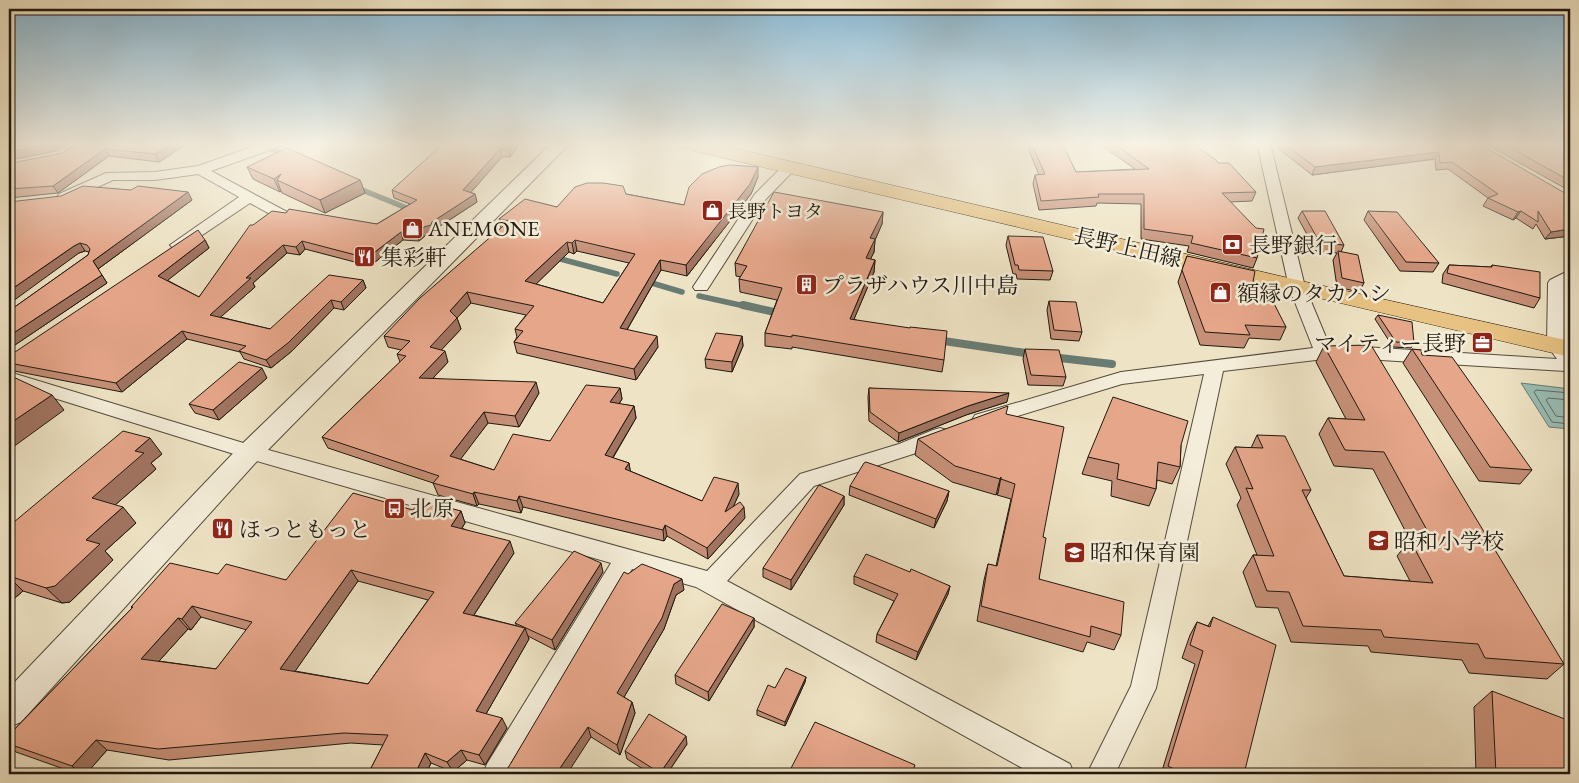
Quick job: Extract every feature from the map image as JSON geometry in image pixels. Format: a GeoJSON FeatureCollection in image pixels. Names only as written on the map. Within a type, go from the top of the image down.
{"type":"FeatureCollection","features":[{"type":"Feature","properties":{"kind":"main road","name":"長野上田線"},"geometry":{"type":"LineString","coordinates":[[838,180],[1563,347]]}},
{"type":"Feature","properties":{"kind":"street"},"geometry":{"type":"LineString","coordinates":[[52,200],[61,199],[103,180]]}},
{"type":"Feature","properties":{"kind":"street"},"geometry":{"type":"LineString","coordinates":[[217,180],[284,216]]}},
{"type":"Feature","properties":{"kind":"street"},"geometry":{"type":"LineString","coordinates":[[9,711],[250,452],[525,180]]}},
{"type":"Feature","properties":{"kind":"street"},"geometry":{"type":"LineString","coordinates":[[701,287],[760,197],[777,180]]}},
{"type":"Feature","properties":{"kind":"street"},"geometry":{"type":"LineString","coordinates":[[1272,180],[1297,287],[1324,352]]}},
{"type":"Feature","properties":{"kind":"street"},"geometry":{"type":"LineString","coordinates":[[163,256],[249,197]]}},
{"type":"Feature","properties":{"kind":"street"},"geometry":{"type":"LineString","coordinates":[[710,584],[808,480],[906,449],[961,427],[1121,378],[1324,352],[1565,364],[1566,358],[1563,347],[1556,283],[1570,275]]}},
{"type":"Feature","properties":{"kind":"street"},"geometry":{"type":"LineString","coordinates":[[1101,774],[1143,688],[1215,366]]}},
{"type":"Feature","properties":{"kind":"street"},"geometry":{"type":"LineString","coordinates":[[9,378],[250,452],[702,579],[1060,774]]}},
{"type":"Feature","properties":{"kind":"street"},"geometry":{"type":"LineString","coordinates":[[497,774],[627,557]]}},
{"type":"Feature","properties":{"kind":"water"},"geometry":{"type":"Polygon","coordinates":[[[1521,383],[1570,389],[1570,429],[1549,427],[1521,383]]]}},
{"type":"Feature","properties":{"kind":"building"},"geometry":{"type":"Polygon","coordinates":[[[9,180],[62,180],[53,186],[9,189],[9,180]]]}},
{"type":"Feature","properties":{"kind":"building"},"geometry":{"type":"Polygon","coordinates":[[[277,180],[359,180],[360,180],[320,200],[277,180]]]}},
{"type":"Feature","properties":{"kind":"building"},"geometry":{"type":"Polygon","coordinates":[[[404,180],[472,180],[463,190],[475,194],[417,233],[401,232],[367,258],[302,241],[296,247],[283,245],[246,278],[251,278],[210,315],[270,329],[329,275],[363,280],[341,302],[331,300],[288,343],[266,360],[239,351],[246,346],[182,331],[116,383],[9,363],[9,356],[198,230],[205,240],[158,276],[199,297],[250,225],[253,225],[272,211],[286,213],[289,209],[377,224],[417,200],[392,190],[404,180]]]}},
{"type":"Feature","properties":{"kind":"building"},"geometry":{"type":"Polygon","coordinates":[[[696,180],[752,180],[686,265],[660,260],[620,328],[657,336],[634,369],[514,342],[523,331],[515,329],[534,306],[467,292],[450,311],[457,318],[430,347],[445,351],[419,378],[536,382],[515,416],[484,412],[450,456],[494,470],[513,434],[550,441],[586,385],[620,388],[610,402],[634,406],[605,455],[629,463],[625,469],[702,501],[714,477],[738,483],[725,512],[740,502],[744,507],[707,548],[665,525],[663,530],[519,496],[517,501],[474,492],[473,494],[433,483],[439,476],[322,437],[406,356],[397,354],[410,341],[384,336],[420,298],[509,221],[499,219],[525,199],[557,207],[575,187],[587,183],[603,183],[623,186],[626,194],[684,205],[689,187],[696,180]],[[575,240],[572,243],[567,242],[525,281],[603,303],[635,254],[575,240]]]}},
{"type":"Feature","properties":{"kind":"building"},"geometry":{"type":"Polygon","coordinates":[[[1036,180],[1244,180],[1256,192],[1222,193],[1256,228],[1264,229],[1257,258],[1191,243],[1193,236],[1144,229],[1144,194],[1098,194],[1099,197],[1041,201],[1036,180]]]}},
{"type":"Feature","properties":{"kind":"building"},"geometry":{"type":"Polygon","coordinates":[[[1477,180],[1541,180],[1570,196],[1570,229],[1551,232],[1538,211],[1538,222],[1521,211],[1518,212],[1488,198],[1498,194],[1477,180]]]}},
{"type":"Feature","properties":{"kind":"building"},"geometry":{"type":"Polygon","coordinates":[[[83,186],[131,190],[138,186],[188,192],[93,261],[102,275],[9,336],[9,311],[88,255],[90,249],[87,245],[80,243],[74,246],[9,291],[9,202],[61,196],[83,186]]]}},
{"type":"Feature","properties":{"kind":"building"},"geometry":{"type":"Polygon","coordinates":[[[774,192],[883,212],[870,238],[875,239],[866,258],[875,260],[850,319],[910,328],[947,331],[944,360],[792,335],[792,337],[765,333],[782,288],[739,279],[747,266],[735,263],[774,192]]]}},
{"type":"Feature","properties":{"kind":"building"},"geometry":{"type":"Polygon","coordinates":[[[1302,211],[1325,211],[1344,245],[1320,243],[1302,211]]]}},
{"type":"Feature","properties":{"kind":"building"},"geometry":{"type":"Polygon","coordinates":[[[1368,211],[1397,212],[1439,263],[1406,262],[1368,211]]]}},
{"type":"Feature","properties":{"kind":"building"},"geometry":{"type":"Polygon","coordinates":[[[1008,236],[1043,237],[1053,271],[1019,270],[1018,265],[1015,265],[1008,236]]]}},
{"type":"Feature","properties":{"kind":"building"},"geometry":{"type":"Polygon","coordinates":[[[1338,251],[1358,255],[1364,283],[1342,278],[1338,251]]]}},
{"type":"Feature","properties":{"kind":"building"},"geometry":{"type":"Polygon","coordinates":[[[1187,256],[1255,271],[1253,282],[1264,284],[1286,327],[1245,325],[1250,335],[1205,332],[1182,270],[1187,256]]]}},
{"type":"Feature","properties":{"kind":"building"},"geometry":{"type":"Polygon","coordinates":[[[1449,265],[1492,267],[1492,265],[1540,272],[1540,298],[1447,273],[1449,265]]]}},
{"type":"Feature","properties":{"kind":"building"},"geometry":{"type":"Polygon","coordinates":[[[1049,301],[1076,302],[1082,332],[1054,330],[1049,301]]]}},
{"type":"Feature","properties":{"kind":"building"},"geometry":{"type":"Polygon","coordinates":[[[1378,315],[1412,322],[1414,343],[1396,342],[1378,315]]]}},
{"type":"Feature","properties":{"kind":"building"},"geometry":{"type":"Polygon","coordinates":[[[716,333],[742,336],[732,362],[705,359],[716,333]]]}},
{"type":"Feature","properties":{"kind":"building"},"geometry":{"type":"Polygon","coordinates":[[[1371,345],[1564,664],[1485,658],[1478,644],[1384,637],[1381,630],[1303,626],[1289,592],[1267,591],[1253,555],[1274,556],[1246,488],[1253,489],[1235,447],[1263,448],[1257,435],[1285,436],[1311,490],[1302,490],[1344,576],[1433,583],[1410,540],[1433,541],[1384,452],[1345,450],[1328,418],[1365,420],[1324,346],[1371,345]]]}},
{"type":"Feature","properties":{"kind":"building"},"geometry":{"type":"Polygon","coordinates":[[[1025,349],[1059,350],[1066,377],[1031,375],[1025,349]]]}},
{"type":"Feature","properties":{"kind":"building"},"geometry":{"type":"Polygon","coordinates":[[[1412,349],[1421,350],[1422,355],[1452,357],[1532,470],[1490,467],[1412,349]]]}},
{"type":"Feature","properties":{"kind":"building"},"geometry":{"type":"Polygon","coordinates":[[[239,362],[262,368],[213,410],[189,404],[239,362]]]}},
{"type":"Feature","properties":{"kind":"building"},"geometry":{"type":"Polygon","coordinates":[[[9,375],[52,395],[9,424],[9,375]]]}},
{"type":"Feature","properties":{"kind":"building"},"geometry":{"type":"Polygon","coordinates":[[[869,388],[1009,393],[968,406],[899,433],[870,412],[869,388]]]}},
{"type":"Feature","properties":{"kind":"building"},"geometry":{"type":"Polygon","coordinates":[[[1113,397],[1188,421],[1181,445],[1180,467],[1158,462],[1156,489],[1117,479],[1119,464],[1088,457],[1113,397]]]}},
{"type":"Feature","properties":{"kind":"building"},"geometry":{"type":"Polygon","coordinates":[[[1008,406],[1006,414],[1064,427],[1043,537],[1046,538],[1039,579],[1124,602],[1121,635],[1091,626],[1090,637],[981,606],[988,564],[997,566],[1015,484],[1001,479],[1001,477],[1000,479],[955,466],[918,439],[1008,406]]]}},
{"type":"Feature","properties":{"kind":"building"},"geometry":{"type":"Polygon","coordinates":[[[123,431],[150,438],[135,451],[144,453],[92,498],[123,507],[86,540],[100,544],[55,586],[46,588],[9,576],[9,519],[14,522],[123,431]]]}},
{"type":"Feature","properties":{"kind":"building"},"geometry":{"type":"Polygon","coordinates":[[[866,462],[949,491],[936,519],[850,486],[866,462]]]}},
{"type":"Feature","properties":{"kind":"building"},"geometry":{"type":"Polygon","coordinates":[[[819,485],[844,496],[791,580],[763,568],[819,485]]]}},
{"type":"Feature","properties":{"kind":"building"},"geometry":{"type":"Polygon","coordinates":[[[353,493],[413,510],[420,500],[461,511],[451,526],[510,541],[463,613],[525,628],[476,711],[502,718],[479,755],[461,750],[447,762],[425,753],[415,774],[368,774],[388,735],[344,733],[158,749],[96,740],[72,766],[9,744],[9,735],[133,607],[131,607],[170,563],[218,574],[226,564],[286,580],[353,493]],[[351,570],[280,669],[368,684],[434,592],[351,570]],[[192,606],[182,619],[178,618],[141,659],[216,669],[252,622],[192,606]]]}},
{"type":"Feature","properties":{"kind":"building"},"geometry":{"type":"Polygon","coordinates":[[[574,551],[601,563],[552,640],[515,623],[574,551]]]}},
{"type":"Feature","properties":{"kind":"building"},"geometry":{"type":"Polygon","coordinates":[[[866,554],[910,572],[911,569],[950,586],[918,652],[877,634],[898,594],[854,576],[866,554]]]}},
{"type":"Feature","properties":{"kind":"building"},"geometry":{"type":"Polygon","coordinates":[[[642,564],[682,579],[674,584],[662,618],[617,693],[632,702],[617,745],[588,727],[556,774],[504,774],[624,572],[628,574],[642,564]]]}},
{"type":"Feature","properties":{"kind":"building"},"geometry":{"type":"Polygon","coordinates":[[[722,604],[754,618],[708,692],[675,675],[722,604]]]}},
{"type":"Feature","properties":{"kind":"building"},"geometry":{"type":"Polygon","coordinates":[[[1213,617],[1276,645],[1244,774],[1184,774],[1168,766],[1203,651],[1190,645],[1197,622],[1210,627],[1213,617]]]}},
{"type":"Feature","properties":{"kind":"building"},"geometry":{"type":"Polygon","coordinates":[[[786,668],[806,677],[785,722],[757,710],[768,685],[775,688],[786,668]]]}},
{"type":"Feature","properties":{"kind":"building"},"geometry":{"type":"Polygon","coordinates":[[[1492,691],[1570,721],[1570,774],[1496,774],[1492,691]]]}},
{"type":"Feature","properties":{"kind":"building"},"geometry":{"type":"Polygon","coordinates":[[[649,714],[686,736],[660,773],[625,751],[649,714]]]}},
{"type":"Feature","properties":{"kind":"building"},"geometry":{"type":"Polygon","coordinates":[[[815,722],[915,765],[912,774],[788,774],[815,722]]]}},
{"type":"Feature","properties":{"kind":"waterway"},"geometry":{"type":"LineString","coordinates":[[355,187],[414,211]]}},
{"type":"Feature","properties":{"kind":"waterway"},"geometry":{"type":"LineString","coordinates":[[553,257],[617,274]]}},
{"type":"Feature","properties":{"kind":"waterway"},"geometry":{"type":"LineString","coordinates":[[645,281],[682,292]]}},
{"type":"Feature","properties":{"kind":"waterway"},"geometry":{"type":"LineString","coordinates":[[1568,307],[1570,285]]}},
{"type":"Feature","properties":{"kind":"waterway"},"geometry":{"type":"LineString","coordinates":[[699,296],[749,307]]}},
{"type":"Feature","properties":{"kind":"waterway"},"geometry":{"type":"LineString","coordinates":[[743,305],[783,314]]}},
{"type":"Feature","properties":{"kind":"waterway"},"geometry":{"type":"LineString","coordinates":[[1566,330],[1568,305]]}},
{"type":"Feature","properties":{"kind":"waterway"},"geometry":{"type":"LineString","coordinates":[[937,340],[1032,354]]}},
{"type":"Feature","properties":{"kind":"waterway"},"geometry":{"type":"LineString","coordinates":[[1051,357],[1112,364]]}},
{"type":"Feature","properties":{"kind":"place","name":"長野トヨタ"},"geometry":{"type":"Point","coordinates":[712,211]}},
{"type":"Feature","properties":{"kind":"place","name":"ANEMONE"},"geometry":{"type":"Point","coordinates":[412,228]}},
{"type":"Feature","properties":{"kind":"place","name":"長野銀行"},"geometry":{"type":"Point","coordinates":[1233,245]}},
{"type":"Feature","properties":{"kind":"place","name":"集彩軒"},"geometry":{"type":"Point","coordinates":[365,257]}},
{"type":"Feature","properties":{"kind":"place","name":"プラザハウス川中島"},"geometry":{"type":"Point","coordinates":[806,285]}},
{"type":"Feature","properties":{"kind":"place","name":"額縁のタカハシ"},"geometry":{"type":"Point","coordinates":[1221,293]}},
{"type":"Feature","properties":{"kind":"place","name":"マイティー長野"},"geometry":{"type":"Point","coordinates":[1482,343]}},
{"type":"Feature","properties":{"kind":"place","name":"北原"},"geometry":{"type":"Point","coordinates":[394,508]}},
{"type":"Feature","properties":{"kind":"place","name":"ほっともっと"},"geometry":{"type":"Point","coordinates":[223,529]}},
{"type":"Feature","properties":{"kind":"place","name":"昭和小学校"},"geometry":{"type":"Point","coordinates":[1378,541]}},
{"type":"Feature","properties":{"kind":"place","name":"昭和保育園"},"geometry":{"type":"Point","coordinates":[1074,552]}}]}
